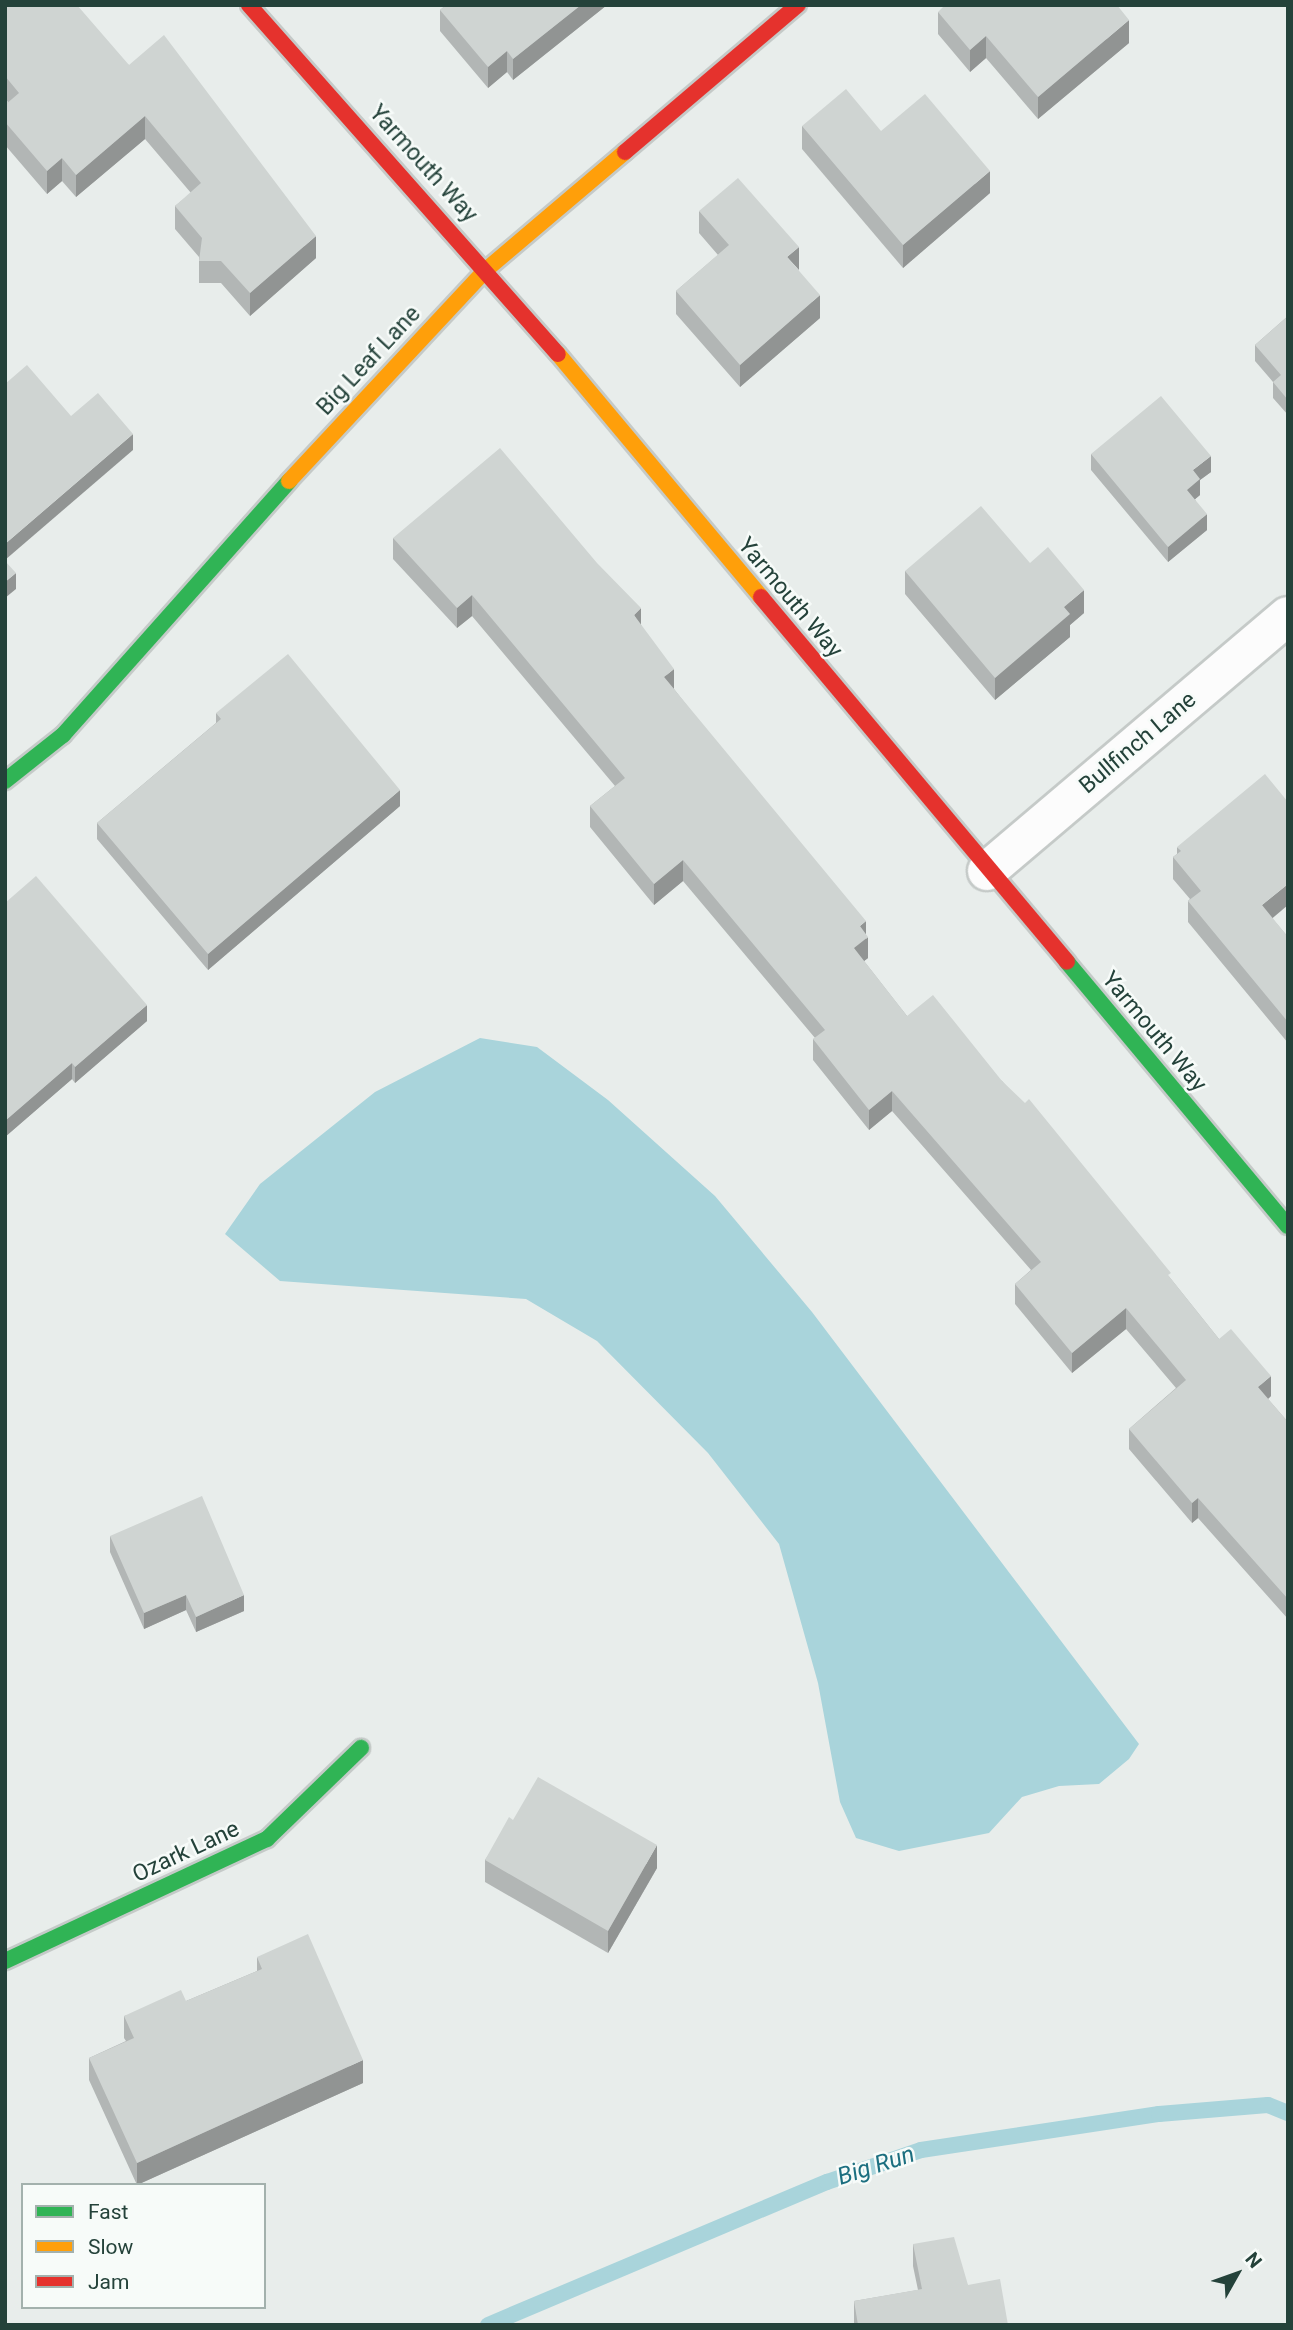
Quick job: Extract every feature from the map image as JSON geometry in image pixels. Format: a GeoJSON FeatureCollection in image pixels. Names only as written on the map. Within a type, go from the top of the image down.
{"type":"FeatureCollection","features":[{"type":"Feature","properties":{"kind":"street","name":"Yarmouth Way"},"geometry":{"type":"LineString","coordinates":[[249,5],[487,269],[987,871],[1288,1226]]}},
{"type":"Feature","properties":{"kind":"street","name":"Big Leaf Lane"},"geometry":{"type":"LineString","coordinates":[[5,782],[63,735],[365,396],[487,269],[798,5]]}},
{"type":"Feature","properties":{"kind":"street","name":"Bullfinch Lane"},"geometry":{"type":"LineString","coordinates":[[987,871],[1288,616]]}},
{"type":"Feature","properties":{"kind":"street","name":"Ozark Lane"},"geometry":{"type":"LineString","coordinates":[[5,1961],[267,1839],[361,1748]]}},
{"type":"Feature","properties":{"kind":"water"},"geometry":{"type":"Polygon","coordinates":[[[480,1038],[537,1047],[608,1100],[715,1196],[812,1312],[1139,1744],[1129,1759],[1099,1784],[1059,1786],[1022,1797],[989,1833],[899,1851],[856,1838],[840,1802],[818,1683],[779,1544],[708,1453],[597,1341],[526,1299],[280,1281],[225,1234],[260,1184],[375,1092],[480,1038]]]}},
{"type":"Feature","properties":{"kind":"building"},"geometry":{"type":"Polygon","coordinates":[[[5,5],[77,5],[129,65],[164,35],[316,236],[250,293],[221,261],[199,261],[202,238],[175,206],[201,183],[145,116],[76,175],[62,158],[47,171],[5,122],[5,105],[19,93],[5,76],[5,5]]]}},
{"type":"Feature","properties":{"kind":"building"},"geometry":{"type":"Polygon","coordinates":[[[446,5],[581,5],[513,59],[507,51],[488,67],[440,10],[446,5]]]}},
{"type":"Feature","properties":{"kind":"building"},"geometry":{"type":"Polygon","coordinates":[[[945,5],[1117,5],[1129,20],[1038,97],[986,36],[970,50],[938,12],[945,5]]]}},
{"type":"Feature","properties":{"kind":"building"},"geometry":{"type":"Polygon","coordinates":[[[846,89],[881,131],[925,94],[990,171],[903,245],[802,126],[846,89]]]}},
{"type":"Feature","properties":{"kind":"building"},"geometry":{"type":"Polygon","coordinates":[[[738,178],[799,247],[787,257],[820,295],[740,365],[676,291],[729,245],[699,211],[738,178]]]}},
{"type":"Feature","properties":{"kind":"building"},"geometry":{"type":"Polygon","coordinates":[[[1288,316],[1288,400],[1273,382],[1281,375],[1255,345],[1288,316]]]}},
{"type":"Feature","properties":{"kind":"building"},"geometry":{"type":"Polygon","coordinates":[[[27,365],[71,416],[98,393],[133,434],[5,544],[5,384],[27,365]]]}},
{"type":"Feature","properties":{"kind":"building"},"geometry":{"type":"Polygon","coordinates":[[[1161,396],[1211,456],[1193,470],[1200,479],[1187,490],[1207,514],[1168,547],[1091,454],[1161,396]]]}},
{"type":"Feature","properties":{"kind":"building"},"geometry":{"type":"Polygon","coordinates":[[[500,448],[597,563],[641,608],[634,615],[674,669],[664,677],[866,921],[860,926],[868,937],[854,948],[907,1016],[933,995],[1002,1081],[1025,1103],[1029,1099],[1171,1273],[1168,1275],[1219,1339],[1231,1329],[1271,1376],[1258,1387],[1288,1422],[1288,1599],[1198,1498],[1192,1503],[1129,1429],[1186,1380],[1126,1308],[1072,1353],[1015,1284],[1041,1262],[892,1091],[869,1110],[813,1039],[825,1030],[683,860],[654,884],[590,806],[625,778],[472,595],[457,608],[393,538],[500,448]]]}},
{"type":"Feature","properties":{"kind":"building"},"geometry":{"type":"Polygon","coordinates":[[[981,506],[1030,563],[1048,547],[1084,590],[1064,607],[1070,614],[995,678],[905,571],[981,506]]]}},
{"type":"Feature","properties":{"kind":"building"},"geometry":{"type":"Polygon","coordinates":[[[5,561],[16,573],[5,582],[5,561]]]}},
{"type":"Feature","properties":{"kind":"building"},"geometry":{"type":"Polygon","coordinates":[[[288,654],[400,790],[208,954],[97,823],[221,719],[216,713],[288,654]]]}},
{"type":"Feature","properties":{"kind":"building"},"geometry":{"type":"Polygon","coordinates":[[[1265,774],[1288,802],[1288,884],[1262,905],[1288,937],[1288,1022],[1188,901],[1201,891],[1173,857],[1181,851],[1177,847],[1265,774]]]}},
{"type":"Feature","properties":{"kind":"building"},"geometry":{"type":"Polygon","coordinates":[[[36,876],[147,1005],[75,1067],[72,1063],[5,1121],[5,903],[36,876]]]}},
{"type":"Feature","properties":{"kind":"building"},"geometry":{"type":"Polygon","coordinates":[[[202,1496],[244,1595],[196,1617],[186,1595],[144,1613],[110,1536],[202,1496]]]}},
{"type":"Feature","properties":{"kind":"building"},"geometry":{"type":"Polygon","coordinates":[[[538,1777],[657,1845],[608,1931],[485,1860],[509,1817],[513,1820],[538,1777]]]}},
{"type":"Feature","properties":{"kind":"building"},"geometry":{"type":"Polygon","coordinates":[[[308,1934],[363,2060],[137,2163],[89,2058],[134,2038],[124,2016],[181,1990],[186,2001],[262,1969],[257,1957],[308,1934]]]}},
{"type":"Feature","properties":{"kind":"building"},"geometry":{"type":"Polygon","coordinates":[[[954,2237],[968,2285],[1000,2279],[1008,2325],[858,2325],[854,2301],[922,2289],[913,2244],[954,2237]]]}},
{"type":"Feature","properties":{"kind":"waterway","name":"Big Run"},"geometry":{"type":"LineString","coordinates":[[488,2325],[827,2182],[921,2150],[1159,2114],[1268,2105],[1288,2113]]}},
{"type":"Feature","properties":{"kind":"traffic: fast"},"geometry":{"type":"LineString","coordinates":[[5,781],[63,735],[289,481]]}},
{"type":"Feature","properties":{"kind":"traffic: fast"},"geometry":{"type":"LineString","coordinates":[[1067,962],[1288,1226]]}},
{"type":"Feature","properties":{"kind":"traffic: fast"},"geometry":{"type":"LineString","coordinates":[[5,1961],[267,1839],[361,1748]]}},
{"type":"Feature","properties":{"kind":"traffic: slow"},"geometry":{"type":"LineString","coordinates":[[289,481],[487,269],[625,152]]}},
{"type":"Feature","properties":{"kind":"traffic: slow"},"geometry":{"type":"LineString","coordinates":[[558,354],[761,597]]}},
{"type":"Feature","properties":{"kind":"traffic: jam"},"geometry":{"type":"LineString","coordinates":[[249,5],[558,354]]}},
{"type":"Feature","properties":{"kind":"traffic: jam"},"geometry":{"type":"LineString","coordinates":[[625,152],[798,5]]}},
{"type":"Feature","properties":{"kind":"traffic: jam"},"geometry":{"type":"LineString","coordinates":[[761,597],[1067,962]]}}]}
